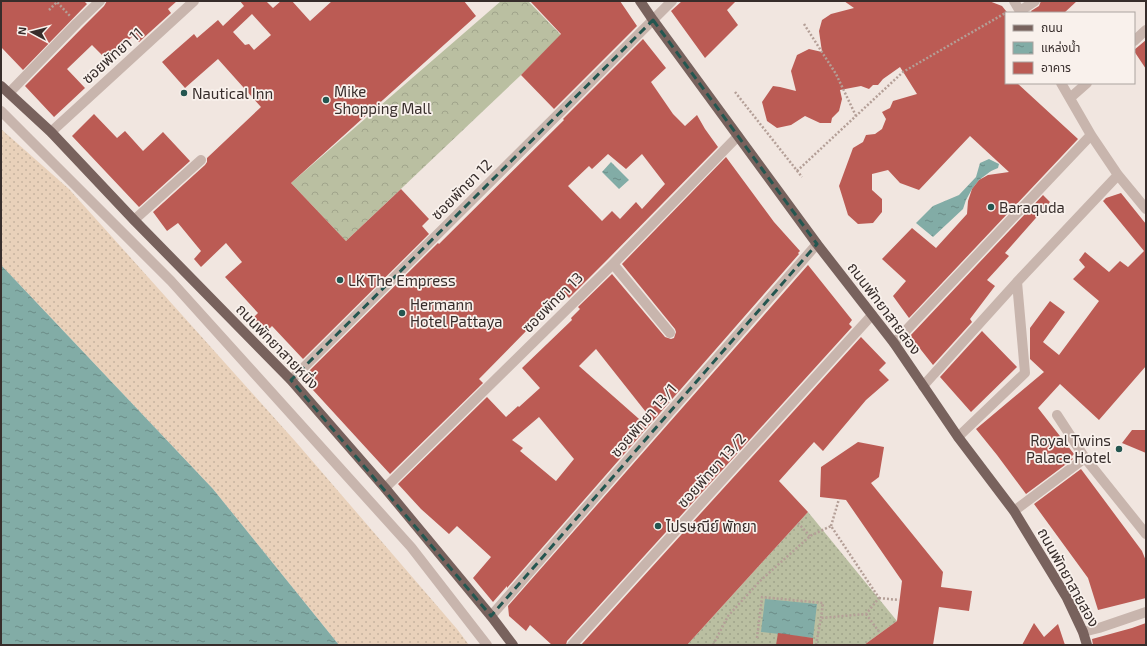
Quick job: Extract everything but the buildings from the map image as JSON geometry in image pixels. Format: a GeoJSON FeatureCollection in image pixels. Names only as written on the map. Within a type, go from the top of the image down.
{"type":"FeatureCollection","features":[{"type":"Feature","properties":{"kind":"main road","name":"ถนนพัทยาสายสอง"},"geometry":{"type":"LineString","coordinates":[[640,1],[817,244],[894,344],[958,437],[1014,511],[1067,598],[1083,632],[1087,645]]}},
{"type":"Feature","properties":{"kind":"main road","name":"ถนนพัทยาสายหนึ่ง"},"geometry":{"type":"LineString","coordinates":[[1,86],[50,132],[291,380],[385,488],[492,616],[513,645]]}},
{"type":"Feature","properties":{"kind":"street"},"geometry":{"type":"LineString","coordinates":[[9,93],[100,1]]}},
{"type":"Feature","properties":{"kind":"street","name":"ซอยพัทยา 11"},"geometry":{"type":"LineString","coordinates":[[50,132],[194,1]]}},
{"type":"Feature","properties":{"kind":"street","name":"ซอยพัทยา 12"},"geometry":{"type":"LineString","coordinates":[[291,380],[672,1]]}},
{"type":"Feature","properties":{"kind":"street"},"geometry":{"type":"LineString","coordinates":[[1014,1],[1021,12],[1035,1]]}},
{"type":"Feature","properties":{"kind":"street"},"geometry":{"type":"LineString","coordinates":[[1135,40],[1146,30]]}},
{"type":"Feature","properties":{"kind":"street"},"geometry":{"type":"LineString","coordinates":[[1062,84],[1091,134],[1118,174],[1146,209]]}},
{"type":"Feature","properties":{"kind":"street"},"geometry":{"type":"LineString","coordinates":[[1070,98],[1086,84]]}},
{"type":"Feature","properties":{"kind":"street"},"geometry":{"type":"LineString","coordinates":[[1,110],[176,287],[411,546],[487,645]]}},
{"type":"Feature","properties":{"kind":"street"},"geometry":{"type":"LineString","coordinates":[[894,344],[1091,134]]}},
{"type":"Feature","properties":{"kind":"street","name":"ซอยพัทยา 13"},"geometry":{"type":"LineString","coordinates":[[385,488],[613,264],[738,136]]}},
{"type":"Feature","properties":{"kind":"street"},"geometry":{"type":"LineString","coordinates":[[134,220],[201,160]]}},
{"type":"Feature","properties":{"kind":"street"},"geometry":{"type":"LineString","coordinates":[[923,386],[1017,282],[1118,174]]}},
{"type":"Feature","properties":{"kind":"street","name":"ซอยพัทยา 13/1"},"geometry":{"type":"LineString","coordinates":[[492,616],[817,244]]}},
{"type":"Feature","properties":{"kind":"street"},"geometry":{"type":"LineString","coordinates":[[613,264],[670,333]]}},
{"type":"Feature","properties":{"kind":"street"},"geometry":{"type":"LineString","coordinates":[[958,437],[1025,373],[1017,282]]}},
{"type":"Feature","properties":{"kind":"street","name":"ซอยพัทยา 13/2"},"geometry":{"type":"LineString","coordinates":[[572,645],[872,315]]}},
{"type":"Feature","properties":{"kind":"street"},"geometry":{"type":"LineString","coordinates":[[1057,415],[1085,458],[1146,534]]}},
{"type":"Feature","properties":{"kind":"street"},"geometry":{"type":"LineString","coordinates":[[1014,511],[1085,458]]}},
{"type":"Feature","properties":{"kind":"street"},"geometry":{"type":"LineString","coordinates":[[1083,632],[1146,612]]}},
{"type":"Feature","properties":{"kind":"path"},"geometry":{"type":"LineString","coordinates":[[49,10],[57,2],[77,23]]}},
{"type":"Feature","properties":{"kind":"path"},"geometry":{"type":"LineString","coordinates":[[797,171],[903,72],[1005,13]]}},
{"type":"Feature","properties":{"kind":"path"},"geometry":{"type":"LineString","coordinates":[[804,24],[836,74],[856,116]]}},
{"type":"Feature","properties":{"kind":"path"},"geometry":{"type":"LineString","coordinates":[[735,92],[802,177]]}},
{"type":"Feature","properties":{"kind":"path"},"geometry":{"type":"LineString","coordinates":[[713,645],[728,616],[760,581],[810,536],[831,526],[839,499]]}},
{"type":"Feature","properties":{"kind":"path"},"geometry":{"type":"LineString","coordinates":[[798,523],[810,536]]}},
{"type":"Feature","properties":{"kind":"path"},"geometry":{"type":"LineString","coordinates":[[831,526],[879,598]]}},
{"type":"Feature","properties":{"kind":"path"},"geometry":{"type":"LineString","coordinates":[[757,638],[762,597],[823,603],[822,618],[816,645]]}},
{"type":"Feature","properties":{"kind":"path"},"geometry":{"type":"LineString","coordinates":[[879,598],[899,600]]}},
{"type":"Feature","properties":{"kind":"path"},"geometry":{"type":"LineString","coordinates":[[822,618],[866,614],[879,598]]}},
{"type":"Feature","properties":{"kind":"path"},"geometry":{"type":"LineString","coordinates":[[866,614],[880,633]]}},
{"type":"Feature","properties":{"kind":"highlighted area"},"geometry":{"type":"Polygon","coordinates":[[[653,20],[817,244],[491,616],[291,380],[653,20]]]}},
{"type":"Feature","properties":{"kind":"green space"},"geometry":{"type":"Polygon","coordinates":[[[501,1],[528,1],[561,35],[521,75],[346,241],[291,183],[501,1]]]}},
{"type":"Feature","properties":{"kind":"green space"},"geometry":{"type":"Polygon","coordinates":[[[808,512],[897,621],[864,645],[687,645],[808,512]]]}},
{"type":"Feature","properties":{"kind":"sand"},"geometry":{"type":"Polygon","coordinates":[[[1,129],[69,189],[295,441],[457,629],[469,645],[339,645],[213,489],[1,265],[1,129]]]}},
{"type":"Feature","properties":{"kind":"water"},"geometry":{"type":"Polygon","coordinates":[[[989,159],[999,164],[998,168],[991,171],[979,180],[972,189],[963,209],[933,237],[916,223],[933,206],[959,195],[976,177],[980,163],[989,159]]]}},
{"type":"Feature","properties":{"kind":"water"},"geometry":{"type":"Polygon","coordinates":[[[611,162],[629,180],[619,189],[602,172],[611,162]]]}},
{"type":"Feature","properties":{"kind":"water"},"geometry":{"type":"Polygon","coordinates":[[[1,265],[213,489],[339,645],[1,645],[1,265]]]}},
{"type":"Feature","properties":{"kind":"water"},"geometry":{"type":"Polygon","coordinates":[[[765,599],[817,604],[813,638],[761,632],[765,599]]]}},
{"type":"Feature","properties":{"kind":"place","name":"Nautical Inn"},"geometry":{"type":"Point","coordinates":[184,93]}},
{"type":"Feature","properties":{"kind":"place","name":"Mike Shopping Mall"},"geometry":{"type":"Point","coordinates":[326,100]}},
{"type":"Feature","properties":{"kind":"place","name":"Baraquda"},"geometry":{"type":"Point","coordinates":[991,207]}},
{"type":"Feature","properties":{"kind":"place","name":"LK The Empress"},"geometry":{"type":"Point","coordinates":[340,280]}},
{"type":"Feature","properties":{"kind":"place","name":"Hermann Hotel Pattaya"},"geometry":{"type":"Point","coordinates":[402,313]}},
{"type":"Feature","properties":{"kind":"place","name":"Royal Twins Palace Hotel"},"geometry":{"type":"Point","coordinates":[1119,449]}},
{"type":"Feature","properties":{"kind":"place","name":"ไปรษณีย์ พัทยา"},"geometry":{"type":"Point","coordinates":[658,526]}}]}
